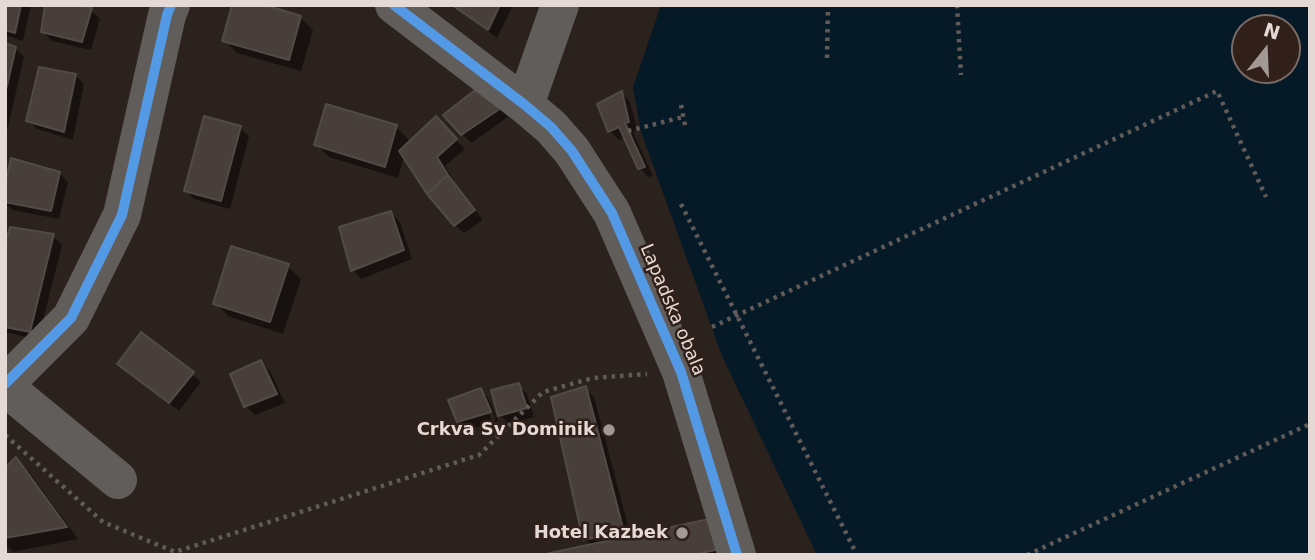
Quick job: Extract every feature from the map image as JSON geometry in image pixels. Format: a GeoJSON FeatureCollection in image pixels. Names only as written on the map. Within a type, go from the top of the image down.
{"type":"FeatureCollection","features":[{"type":"Feature","properties":{"kind":"street"},"geometry":{"type":"LineString","coordinates":[[118,480],[5,386],[71,318],[122,215],[171,5]]}},
{"type":"Feature","properties":{"kind":"street","name":"Lapadska obala"},"geometry":{"type":"LineString","coordinates":[[394,5],[525,104],[551,127],[572,151],[612,213],[681,372],[737,555]]}},
{"type":"Feature","properties":{"kind":"street"},"geometry":{"type":"LineString","coordinates":[[525,104],[560,5]]}},
{"type":"Feature","properties":{"kind":"path"},"geometry":{"type":"LineString","coordinates":[[827,58],[828,5]]}},
{"type":"Feature","properties":{"kind":"path"},"geometry":{"type":"LineString","coordinates":[[957,5],[961,75]]}},
{"type":"Feature","properties":{"kind":"path"},"geometry":{"type":"LineString","coordinates":[[712,327],[1217,91],[1266,197]]}},
{"type":"Feature","properties":{"kind":"path"},"geometry":{"type":"LineString","coordinates":[[681,105],[686,130]]}},
{"type":"Feature","properties":{"kind":"path"},"geometry":{"type":"LineString","coordinates":[[628,131],[683,117]]}},
{"type":"Feature","properties":{"kind":"path"},"geometry":{"type":"LineString","coordinates":[[681,204],[857,555]]}},
{"type":"Feature","properties":{"kind":"path"},"geometry":{"type":"LineString","coordinates":[[5,435],[103,522],[176,552],[479,455],[543,392],[593,378],[681,372]]}},
{"type":"Feature","properties":{"kind":"path"},"geometry":{"type":"LineString","coordinates":[[1027,555],[1310,424]]}},
{"type":"Feature","properties":{"kind":"water"},"geometry":{"type":"Polygon","coordinates":[[[661,5],[1310,5],[1310,555],[817,555],[722,356],[641,132],[633,87],[661,5]]]}},
{"type":"Feature","properties":{"kind":"building"},"geometry":{"type":"Polygon","coordinates":[[[5,5],[21,5],[15,33],[5,30],[5,5]]]}},
{"type":"Feature","properties":{"kind":"building"},"geometry":{"type":"Polygon","coordinates":[[[45,5],[81,5],[92,8],[82,42],[41,32],[45,5]]]}},
{"type":"Feature","properties":{"kind":"building"},"geometry":{"type":"Polygon","coordinates":[[[232,5],[265,5],[301,16],[289,60],[222,41],[232,5]]]}},
{"type":"Feature","properties":{"kind":"building"},"geometry":{"type":"Polygon","coordinates":[[[452,5],[500,5],[488,30],[452,5]]]}},
{"type":"Feature","properties":{"kind":"building"},"geometry":{"type":"Polygon","coordinates":[[[5,43],[16,47],[5,94],[5,43]]]}},
{"type":"Feature","properties":{"kind":"building"},"geometry":{"type":"Polygon","coordinates":[[[39,67],[76,74],[64,132],[26,121],[39,67]]]}},
{"type":"Feature","properties":{"kind":"building"},"geometry":{"type":"Polygon","coordinates":[[[475,90],[501,108],[461,135],[443,115],[475,90]]]}},
{"type":"Feature","properties":{"kind":"building"},"geometry":{"type":"Polygon","coordinates":[[[622,91],[629,122],[625,123],[645,167],[638,169],[619,127],[608,132],[597,104],[622,91]]]}},
{"type":"Feature","properties":{"kind":"building"},"geometry":{"type":"Polygon","coordinates":[[[326,104],[397,125],[385,167],[314,145],[326,104]]]}},
{"type":"Feature","properties":{"kind":"building"},"geometry":{"type":"Polygon","coordinates":[[[204,116],[241,126],[221,201],[184,191],[204,116]]]}},
{"type":"Feature","properties":{"kind":"building"},"geometry":{"type":"Polygon","coordinates":[[[436,116],[457,139],[437,157],[448,175],[427,194],[399,151],[436,116]]]}},
{"type":"Feature","properties":{"kind":"building"},"geometry":{"type":"Polygon","coordinates":[[[11,158],[60,172],[51,211],[5,202],[5,184],[11,158]]]}},
{"type":"Feature","properties":{"kind":"building"},"geometry":{"type":"Polygon","coordinates":[[[448,175],[475,210],[454,226],[427,194],[448,175]]]}},
{"type":"Feature","properties":{"kind":"building"},"geometry":{"type":"Polygon","coordinates":[[[391,211],[404,250],[351,271],[339,227],[391,211]]]}},
{"type":"Feature","properties":{"kind":"building"},"geometry":{"type":"Polygon","coordinates":[[[10,227],[54,234],[30,332],[5,327],[5,245],[10,227]]]}},
{"type":"Feature","properties":{"kind":"building"},"geometry":{"type":"Polygon","coordinates":[[[231,246],[289,264],[270,322],[213,304],[231,246]]]}},
{"type":"Feature","properties":{"kind":"building"},"geometry":{"type":"Polygon","coordinates":[[[141,332],[194,372],[169,403],[117,364],[141,332]]]}},
{"type":"Feature","properties":{"kind":"building"},"geometry":{"type":"Polygon","coordinates":[[[261,360],[277,394],[244,407],[230,374],[261,360]]]}},
{"type":"Feature","properties":{"kind":"building"},"geometry":{"type":"Polygon","coordinates":[[[519,383],[527,408],[498,416],[491,390],[519,383]]]}},
{"type":"Feature","properties":{"kind":"building"},"geometry":{"type":"Polygon","coordinates":[[[586,386],[624,532],[583,540],[551,397],[586,386]]]}},
{"type":"Feature","properties":{"kind":"building"},"geometry":{"type":"Polygon","coordinates":[[[481,388],[491,412],[457,422],[448,400],[481,388]]]}},
{"type":"Feature","properties":{"kind":"building"},"geometry":{"type":"Polygon","coordinates":[[[16,457],[67,527],[5,538],[5,468],[16,457]]]}},
{"type":"Feature","properties":{"kind":"building","name":"Hotel Kazbek"},"geometry":{"type":"Polygon","coordinates":[[[714,518],[725,548],[692,555],[541,555],[714,518]]]}},
{"type":"Feature","properties":{"kind":"cycle path"},"geometry":{"type":"LineString","coordinates":[[5,384],[71,318],[122,215],[171,5]]}},
{"type":"Feature","properties":{"kind":"cycle path"},"geometry":{"type":"LineString","coordinates":[[394,5],[551,127],[572,151],[612,213],[681,372],[737,555]]}},
{"type":"Feature","properties":{"kind":"place","name":"Crkva Sv Dominik"},"geometry":{"type":"Point","coordinates":[609,430]}},
{"type":"Feature","properties":{"kind":"place","name":"Hotel Kazbek"},"geometry":{"type":"Point","coordinates":[682,533]}}]}
